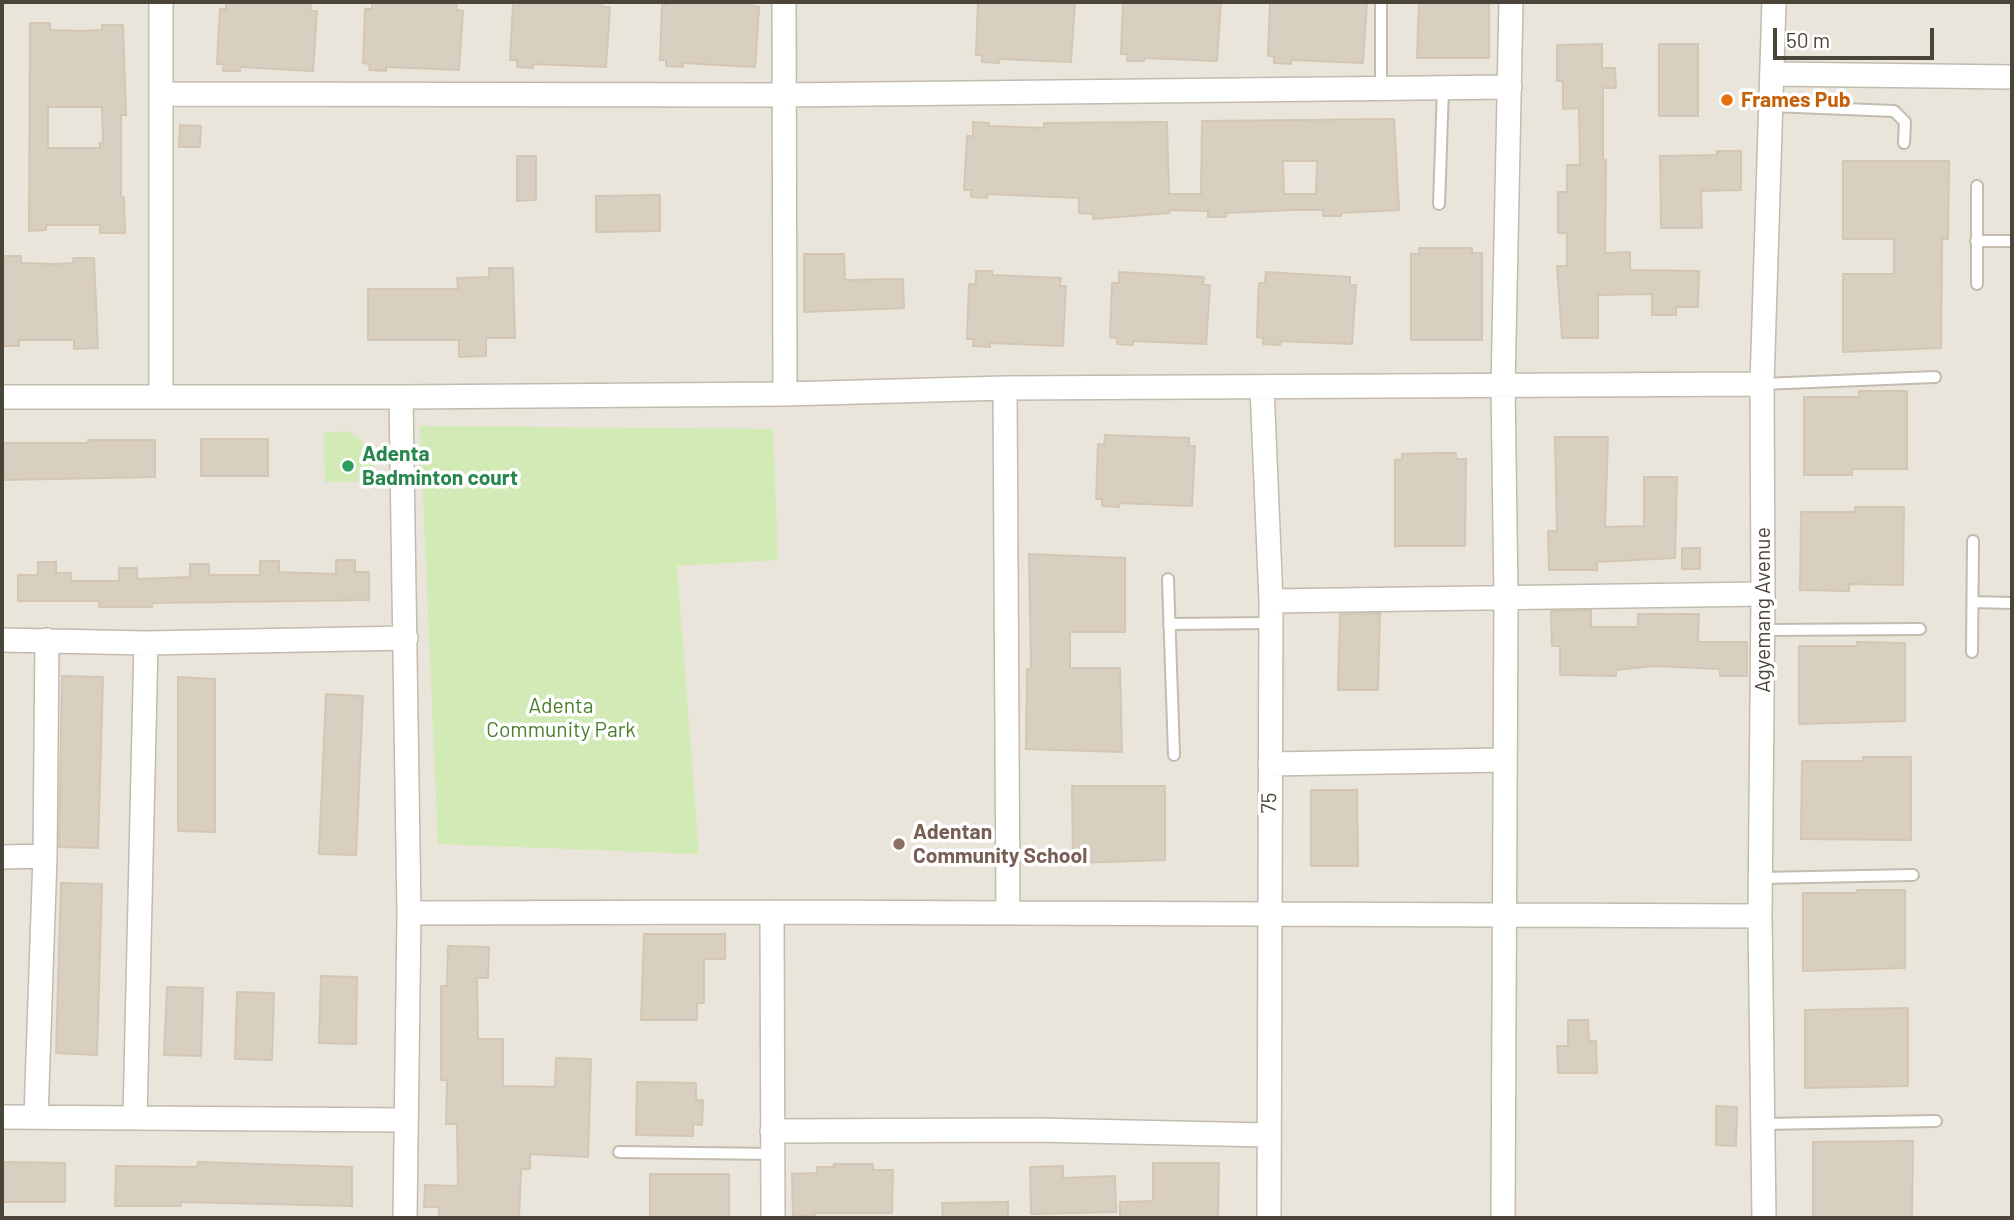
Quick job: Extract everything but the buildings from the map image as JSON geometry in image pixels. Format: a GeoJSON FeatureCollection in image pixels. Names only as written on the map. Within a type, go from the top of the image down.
{"type":"FeatureCollection","features":[{"type":"Feature","properties":{"kind":"street"},"geometry":{"type":"LineString","coordinates":[[161,2],[161,396]]}},
{"type":"Feature","properties":{"kind":"street"},"geometry":{"type":"LineString","coordinates":[[783,2],[785,394]]}},
{"type":"Feature","properties":{"kind":"street"},"geometry":{"type":"LineString","coordinates":[[1503,1218],[1506,598],[1503,386],[1511,2]]}},
{"type":"Feature","properties":{"kind":"street","name":"Agyemang Avenue"},"geometry":{"type":"LineString","coordinates":[[1764,1218],[1760,916],[1762,384],[1774,2]]}},
{"type":"Feature","properties":{"kind":"street"},"geometry":{"type":"LineString","coordinates":[[1773,74],[2012,77]]}},
{"type":"Feature","properties":{"kind":"street"},"geometry":{"type":"LineString","coordinates":[[162,94],[784,95],[1510,87]]}},
{"type":"Feature","properties":{"kind":"street"},"geometry":{"type":"LineString","coordinates":[[2,397],[401,397],[785,394],[1005,388],[1762,384]]}},
{"type":"Feature","properties":{"kind":"street","name":"75"},"geometry":{"type":"LineString","coordinates":[[1262,387],[1270,612],[1269,1218]]}},
{"type":"Feature","properties":{"kind":"street"},"geometry":{"type":"LineString","coordinates":[[1005,388],[1008,913]]}},
{"type":"Feature","properties":{"kind":"street"},"geometry":{"type":"LineString","coordinates":[[401,397],[408,913],[405,1218]]}},
{"type":"Feature","properties":{"kind":"street"},"geometry":{"type":"LineString","coordinates":[[1270,612],[1506,598],[1763,594]]}},
{"type":"Feature","properties":{"kind":"street"},"geometry":{"type":"LineString","coordinates":[[2,640],[146,643],[406,638]]}},
{"type":"Feature","properties":{"kind":"street"},"geometry":{"type":"LineString","coordinates":[[36,1117],[45,856],[47,640]]}},
{"type":"Feature","properties":{"kind":"street"},"geometry":{"type":"LineString","coordinates":[[135,1117],[146,643]]}},
{"type":"Feature","properties":{"kind":"street"},"geometry":{"type":"LineString","coordinates":[[1270,764],[1505,760]]}},
{"type":"Feature","properties":{"kind":"street"},"geometry":{"type":"LineString","coordinates":[[2,857],[45,856]]}},
{"type":"Feature","properties":{"kind":"street"},"geometry":{"type":"LineString","coordinates":[[772,912],[773,1218]]}},
{"type":"Feature","properties":{"kind":"street"},"geometry":{"type":"LineString","coordinates":[[408,913],[1760,916]]}},
{"type":"Feature","properties":{"kind":"street"},"geometry":{"type":"LineString","coordinates":[[2,1117],[406,1120]]}},
{"type":"Feature","properties":{"kind":"street"},"geometry":{"type":"LineString","coordinates":[[772,1131],[1037,1130],[1268,1135]]}},
{"type":"Feature","properties":{"kind":"lane"},"geometry":{"type":"LineString","coordinates":[[1381,2],[1381,88]]}},
{"type":"Feature","properties":{"kind":"lane"},"geometry":{"type":"LineString","coordinates":[[1439,204],[1443,88]]}},
{"type":"Feature","properties":{"kind":"lane"},"geometry":{"type":"LineString","coordinates":[[1772,106],[1894,111],[1905,122],[1904,143]]}},
{"type":"Feature","properties":{"kind":"lane"},"geometry":{"type":"LineString","coordinates":[[1977,186],[1977,284]]}},
{"type":"Feature","properties":{"kind":"lane"},"geometry":{"type":"LineString","coordinates":[[1976,240],[2012,240]]}},
{"type":"Feature","properties":{"kind":"lane"},"geometry":{"type":"LineString","coordinates":[[1762,384],[1935,377]]}},
{"type":"Feature","properties":{"kind":"lane"},"geometry":{"type":"LineString","coordinates":[[1972,652],[1973,541]]}},
{"type":"Feature","properties":{"kind":"lane"},"geometry":{"type":"LineString","coordinates":[[1168,579],[1174,755]]}},
{"type":"Feature","properties":{"kind":"lane"},"geometry":{"type":"LineString","coordinates":[[1973,602],[2012,603]]}},
{"type":"Feature","properties":{"kind":"lane"},"geometry":{"type":"LineString","coordinates":[[1170,624],[1270,612]]}},
{"type":"Feature","properties":{"kind":"lane"},"geometry":{"type":"LineString","coordinates":[[1763,630],[1920,628]]}},
{"type":"Feature","properties":{"kind":"lane"},"geometry":{"type":"LineString","coordinates":[[1760,878],[1913,875]]}},
{"type":"Feature","properties":{"kind":"lane"},"geometry":{"type":"LineString","coordinates":[[1762,1124],[1936,1121]]}},
{"type":"Feature","properties":{"kind":"lane"},"geometry":{"type":"LineString","coordinates":[[619,1152],[773,1154]]}},
{"type":"Feature","properties":{"kind":"shaded area"},"geometry":{"type":"Polygon","coordinates":[[[2,2],[2012,2],[2012,1218],[2,1218],[2,2]]]}},
{"type":"Feature","properties":{"kind":"green space","name":"Adenta Community Park"},"geometry":{"type":"Polygon","coordinates":[[[420,426],[773,429],[778,560],[677,566],[699,854],[438,844],[420,426]]]}},
{"type":"Feature","properties":{"kind":"green space","name":"Adenta Badminton court"},"geometry":{"type":"Polygon","coordinates":[[[348,431],[373,450],[372,481],[325,482],[324,433],[348,431]]]}},
{"type":"Feature","properties":{"kind":"place","name":"Frames Pub"},"geometry":{"type":"Point","coordinates":[1727,100]}},
{"type":"Feature","properties":{"kind":"place","name":"Adenta Badminton court"},"geometry":{"type":"Point","coordinates":[348,466]}},
{"type":"Feature","properties":{"kind":"place","name":"Adentan Community School"},"geometry":{"type":"Point","coordinates":[899,844]}}]}
